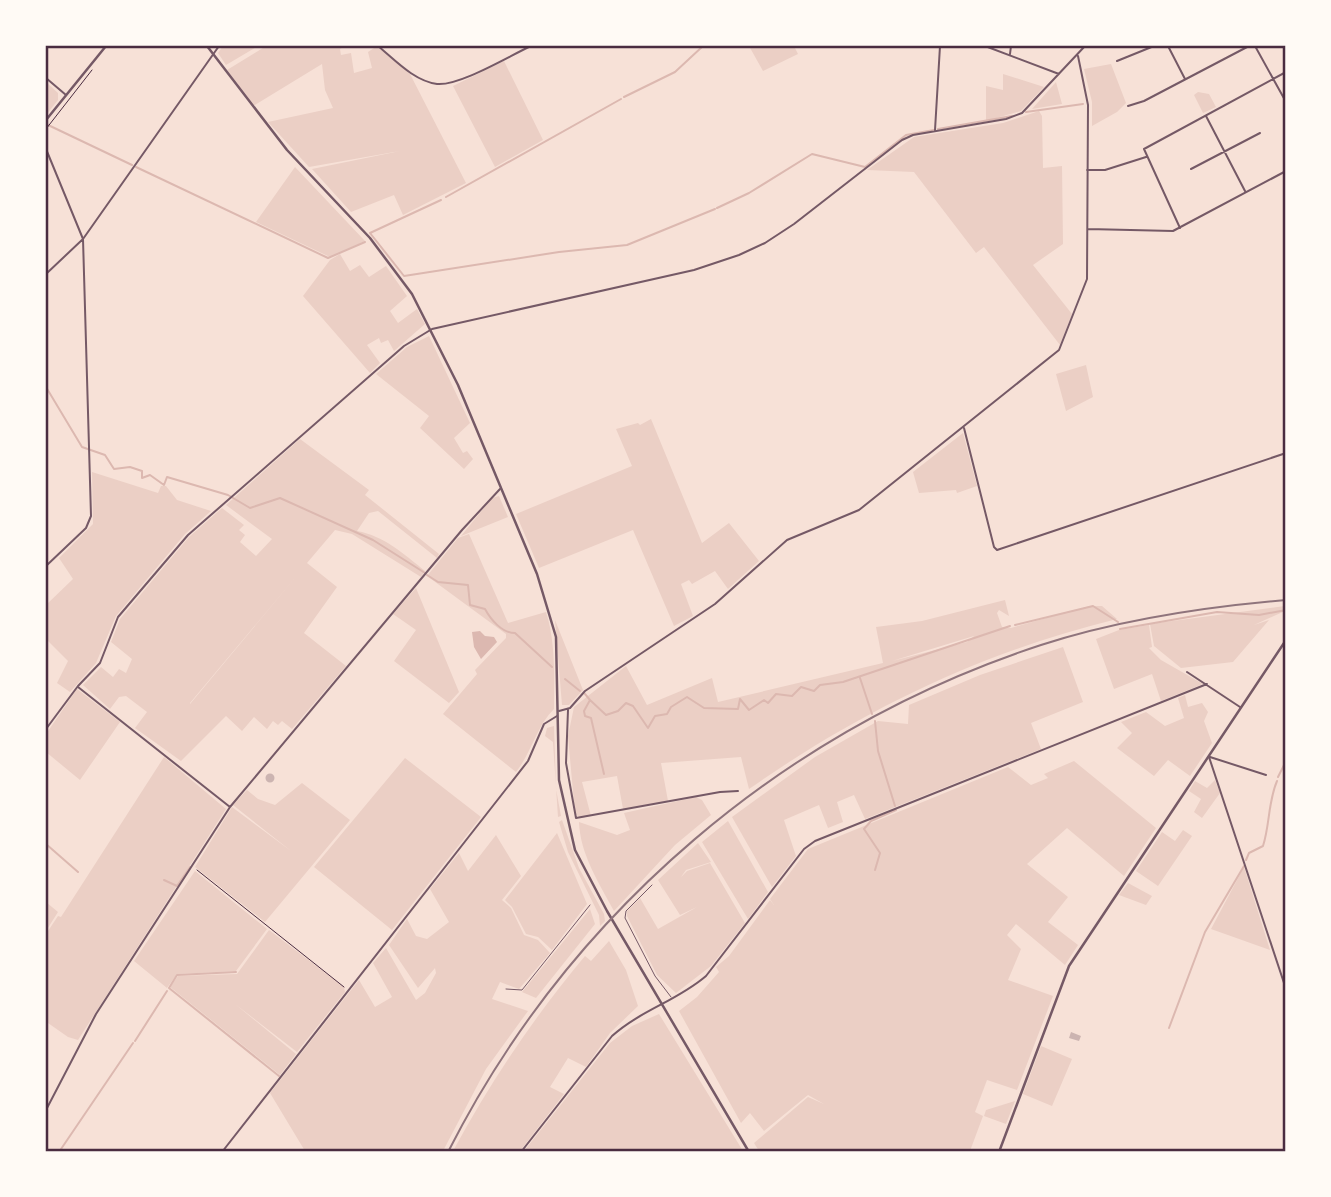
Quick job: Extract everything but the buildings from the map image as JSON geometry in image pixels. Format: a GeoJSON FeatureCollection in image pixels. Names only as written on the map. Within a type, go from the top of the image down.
{"type":"FeatureCollection","features":[{"type":"Feature","properties":{"kind":"street"},"geometry":{"type":"LineString","coordinates":[[46,120],[106,46]]}},
{"type":"Feature","properties":{"kind":"street"},"geometry":{"type":"LineString","coordinates":[[207,46],[287,150],[389,262],[432,329],[501,488],[552,616],[559,659],[559,780],[566,819],[582,866],[749,1152]]}},
{"type":"Feature","properties":{"kind":"street"},"geometry":{"type":"LineString","coordinates":[[46,274],[83,239],[219,46]]}},
{"type":"Feature","properties":{"kind":"street"},"geometry":{"type":"LineString","coordinates":[[378,46],[407,70],[428,81],[445,83],[531,46]]}},
{"type":"Feature","properties":{"kind":"street"},"geometry":{"type":"LineString","coordinates":[[935,132],[940,46]]}},
{"type":"Feature","properties":{"kind":"street"},"geometry":{"type":"LineString","coordinates":[[985,46],[1060,74]]}},
{"type":"Feature","properties":{"kind":"street"},"geometry":{"type":"LineString","coordinates":[[1010,55],[1011,46]]}},
{"type":"Feature","properties":{"kind":"street"},"geometry":{"type":"LineString","coordinates":[[1077,46],[1081,50]]}},
{"type":"Feature","properties":{"kind":"street"},"geometry":{"type":"LineString","coordinates":[[46,729],[78,686],[100,663],[118,617],[188,535],[404,346],[432,329],[694,270],[739,255],[794,224],[902,140],[1014,117],[1028,109],[1084,46]]}},
{"type":"Feature","properties":{"kind":"street"},"geometry":{"type":"LineString","coordinates":[[1117,61],[1154,46]]}},
{"type":"Feature","properties":{"kind":"street"},"geometry":{"type":"LineString","coordinates":[[1168,46],[1185,80]]}},
{"type":"Feature","properties":{"kind":"street"},"geometry":{"type":"LineString","coordinates":[[1128,106],[1249,46]]}},
{"type":"Feature","properties":{"kind":"street"},"geometry":{"type":"LineString","coordinates":[[1255,46],[1286,102]]}},
{"type":"Feature","properties":{"kind":"street"},"geometry":{"type":"LineString","coordinates":[[222,1152],[528,761],[544,724],[568,709],[585,691],[715,604],[787,540],[859,510],[1060,348],[1086,285],[1088,105],[1078,55]]}},
{"type":"Feature","properties":{"kind":"street"},"geometry":{"type":"LineString","coordinates":[[1180,228],[1147,157],[1146,148],[1286,72]]}},
{"type":"Feature","properties":{"kind":"street"},"geometry":{"type":"LineString","coordinates":[[46,78],[67,96]]}},
{"type":"Feature","properties":{"kind":"street"},"geometry":{"type":"LineString","coordinates":[[1206,116],[1246,192]]}},
{"type":"Feature","properties":{"kind":"street"},"geometry":{"type":"LineString","coordinates":[[1191,169],[1260,133]]}},
{"type":"Feature","properties":{"kind":"street"},"geometry":{"type":"LineString","coordinates":[[46,149],[83,239],[89,449],[89,523],[46,566]]}},
{"type":"Feature","properties":{"kind":"street"},"geometry":{"type":"LineString","coordinates":[[1087,170],[1105,170],[1147,157]]}},
{"type":"Feature","properties":{"kind":"street"},"geometry":{"type":"LineString","coordinates":[[1087,229],[1173,231],[1286,171]]}},
{"type":"Feature","properties":{"kind":"street"},"geometry":{"type":"LineString","coordinates":[[963,427],[997,550],[1286,453]]}},
{"type":"Feature","properties":{"kind":"street"},"geometry":{"type":"LineString","coordinates":[[46,1110],[78,1046],[230,807],[493,493],[501,488]]}},
{"type":"Feature","properties":{"kind":"street"},"geometry":{"type":"LineString","coordinates":[[999,1152],[1069,966],[1286,640]]}},
{"type":"Feature","properties":{"kind":"street"},"geometry":{"type":"LineString","coordinates":[[1187,672],[1241,708]]}},
{"type":"Feature","properties":{"kind":"street"},"geometry":{"type":"LineString","coordinates":[[521,1152],[611,1036],[630,1020],[687,992],[706,976],[804,849],[814,841],[1207,684]]}},
{"type":"Feature","properties":{"kind":"street"},"geometry":{"type":"LineString","coordinates":[[78,686],[230,807]]}},
{"type":"Feature","properties":{"kind":"street"},"geometry":{"type":"LineString","coordinates":[[568,709],[570,717],[566,735],[566,764],[576,818],[738,791]]}},
{"type":"Feature","properties":{"kind":"street"},"geometry":{"type":"LineString","coordinates":[[1209,757],[1266,775]]}},
{"type":"Feature","properties":{"kind":"street"},"geometry":{"type":"LineString","coordinates":[[1209,757],[1286,989]]}},
{"type":"Feature","properties":{"kind":"lane"},"geometry":{"type":"LineString","coordinates":[[652,885],[626,911],[625,918],[654,976],[673,998]]}},
{"type":"Feature","properties":{"kind":"lane"},"geometry":{"type":"LineString","coordinates":[[506,989],[522,990],[590,905]]}},
{"type":"Feature","properties":{"kind":"path"},"geometry":{"type":"LineString","coordinates":[[46,130],[71,99]]}},
{"type":"Feature","properties":{"kind":"path"},"geometry":{"type":"LineString","coordinates":[[192,866],[348,990]]}},
{"type":"Feature","properties":{"kind":"shaded area"},"geometry":{"type":"Polygon","coordinates":[[[223,46],[258,46],[226,65],[218,53],[223,46]]]}},
{"type":"Feature","properties":{"kind":"shaded area"},"geometry":{"type":"Polygon","coordinates":[[[266,46],[345,46],[340,49],[341,55],[351,53],[354,73],[372,68],[368,52],[377,46],[410,74],[466,183],[403,215],[394,195],[351,212],[312,169],[400,151],[309,167],[268,122],[333,108],[325,90],[322,64],[253,106],[227,70],[266,46]]]}},
{"type":"Feature","properties":{"kind":"shaded area"},"geometry":{"type":"Polygon","coordinates":[[[749,46],[794,46],[798,54],[763,71],[749,46]]]}},
{"type":"Feature","properties":{"kind":"shaded area"},"geometry":{"type":"Polygon","coordinates":[[[504,61],[543,140],[495,167],[453,86],[504,61]]]}},
{"type":"Feature","properties":{"kind":"shaded area"},"geometry":{"type":"Polygon","coordinates":[[[1111,64],[1126,103],[1117,112],[1092,126],[1092,102],[1084,69],[1111,64]]]}},
{"type":"Feature","properties":{"kind":"shaded area"},"geometry":{"type":"Polygon","coordinates":[[[1003,74],[1044,87],[1021,111],[986,121],[986,86],[1003,90],[1003,74]]]}},
{"type":"Feature","properties":{"kind":"shaded area"},"geometry":{"type":"Polygon","coordinates":[[[46,82],[58,93],[58,100],[46,115],[46,82]]]}},
{"type":"Feature","properties":{"kind":"shaded area"},"geometry":{"type":"Polygon","coordinates":[[[1056,82],[1062,104],[1032,109],[1056,82]]]}},
{"type":"Feature","properties":{"kind":"shaded area"},"geometry":{"type":"Polygon","coordinates":[[[1198,92],[1209,94],[1216,107],[1203,113],[1194,95],[1198,92]]]}},
{"type":"Feature","properties":{"kind":"shaded area"},"geometry":{"type":"Polygon","coordinates":[[[1039,111],[1042,116],[1043,168],[1062,166],[1063,244],[1033,265],[1072,314],[1060,345],[984,247],[976,253],[914,172],[867,170],[914,137],[1003,123],[1039,111]]]}},
{"type":"Feature","properties":{"kind":"shaded area"},"geometry":{"type":"Polygon","coordinates":[[[295,167],[365,241],[330,257],[256,222],[295,167]]]}},
{"type":"Feature","properties":{"kind":"shaded area"},"geometry":{"type":"Polygon","coordinates":[[[340,254],[350,271],[360,265],[369,277],[386,266],[407,296],[390,311],[398,323],[417,309],[425,324],[394,351],[388,340],[381,343],[379,338],[367,345],[380,363],[370,373],[303,296],[330,260],[340,254]]]}},
{"type":"Feature","properties":{"kind":"shaded area"},"geometry":{"type":"Polygon","coordinates":[[[429,336],[470,423],[454,438],[463,453],[467,451],[473,459],[464,469],[420,428],[429,416],[376,374],[407,347],[429,336]]]}},
{"type":"Feature","properties":{"kind":"shaded area"},"geometry":{"type":"Polygon","coordinates":[[[1086,365],[1093,397],[1066,411],[1056,374],[1086,365]]]}},
{"type":"Feature","properties":{"kind":"shaded area"},"geometry":{"type":"Polygon","coordinates":[[[651,419],[702,543],[729,523],[759,561],[728,589],[715,571],[692,584],[689,580],[681,584],[693,616],[674,626],[633,530],[539,568],[516,514],[632,466],[616,429],[638,423],[640,425],[651,419]]]}},
{"type":"Feature","properties":{"kind":"shaded area"},"geometry":{"type":"Polygon","coordinates":[[[963,433],[977,486],[957,493],[956,490],[919,493],[913,472],[963,433]]]}},
{"type":"Feature","properties":{"kind":"shaded area"},"geometry":{"type":"Polygon","coordinates":[[[300,439],[369,490],[365,495],[439,554],[437,558],[378,511],[369,513],[357,531],[385,541],[401,552],[425,571],[421,577],[352,534],[335,530],[307,563],[337,587],[304,633],[346,666],[292,729],[282,721],[278,725],[273,721],[267,729],[254,717],[242,731],[226,716],[181,761],[135,728],[147,712],[126,696],[119,697],[110,709],[83,685],[101,667],[113,677],[119,669],[126,673],[132,659],[111,642],[120,619],[189,537],[222,508],[244,525],[239,530],[245,535],[240,542],[256,556],[272,539],[226,505],[300,439]],[[299,573],[190,703],[190,704],[299,573]]]}},
{"type":"Feature","properties":{"kind":"shaded area"},"geometry":{"type":"Polygon","coordinates":[[[92,472],[158,493],[161,486],[166,486],[177,500],[211,511],[185,534],[116,616],[96,663],[70,692],[57,683],[68,661],[46,639],[46,605],[73,579],[59,558],[93,524],[92,472]]]}},
{"type":"Feature","properties":{"kind":"shaded area"},"geometry":{"type":"Polygon","coordinates":[[[499,496],[508,517],[461,536],[492,498],[499,496]]]}},
{"type":"Feature","properties":{"kind":"shaded area"},"geometry":{"type":"Polygon","coordinates":[[[469,534],[508,623],[546,612],[549,624],[554,660],[554,709],[516,772],[443,714],[477,674],[475,670],[506,638],[506,634],[427,576],[458,538],[469,534]]]}},
{"type":"Feature","properties":{"kind":"shaded area"},"geometry":{"type":"Polygon","coordinates":[[[416,588],[459,692],[449,703],[394,661],[416,630],[393,614],[416,588]]]}},
{"type":"Feature","properties":{"kind":"shaded area"},"geometry":{"type":"Polygon","coordinates":[[[1005,600],[1009,616],[999,610],[997,613],[1002,627],[1011,628],[1090,606],[1102,606],[1117,619],[1018,648],[925,687],[835,734],[749,789],[741,757],[661,763],[668,801],[623,809],[617,776],[582,782],[591,816],[581,818],[575,814],[568,736],[574,707],[626,666],[647,705],[712,678],[718,702],[883,663],[876,627],[922,621],[1005,600]],[[974,636],[892,661],[967,642],[974,636]]]}},
{"type":"Feature","properties":{"kind":"shaded area"},"geometry":{"type":"Polygon","coordinates":[[[1285,606],[1285,611],[1254,625],[1269,620],[1233,662],[1181,668],[1154,646],[1150,624],[1285,606]]]}},
{"type":"Feature","properties":{"kind":"shaded area"},"geometry":{"type":"Polygon","coordinates":[[[555,620],[583,690],[569,705],[562,705],[555,620]]]}},
{"type":"Feature","properties":{"kind":"shaded area"},"geometry":{"type":"Polygon","coordinates":[[[1149,625],[1152,647],[1149,648],[1161,660],[1203,684],[1161,701],[1152,674],[1114,689],[1096,639],[1119,630],[1149,625]]]}},
{"type":"Feature","properties":{"kind":"shaded area"},"geometry":{"type":"Polygon","coordinates":[[[480,631],[485,636],[494,637],[497,642],[481,659],[474,647],[472,632],[480,631]]]}},
{"type":"Feature","properties":{"kind":"shaded area"},"geometry":{"type":"Polygon","coordinates":[[[1063,647],[1083,702],[1031,723],[1041,749],[865,819],[854,795],[837,802],[843,822],[828,828],[819,805],[784,820],[796,856],[772,887],[732,817],[815,757],[878,721],[908,724],[909,705],[980,675],[1063,647]]]}},
{"type":"Feature","properties":{"kind":"shaded area"},"geometry":{"type":"Polygon","coordinates":[[[77,689],[120,722],[80,780],[46,752],[46,734],[77,689]]]}},
{"type":"Feature","properties":{"kind":"shaded area"},"geometry":{"type":"Polygon","coordinates":[[[1185,695],[1188,707],[1202,703],[1208,712],[1204,721],[1212,743],[1190,776],[1168,760],[1154,776],[1117,748],[1132,733],[1121,722],[1146,712],[1165,726],[1184,718],[1178,698],[1185,695]]]}},
{"type":"Feature","properties":{"kind":"shaded area"},"geometry":{"type":"Polygon","coordinates":[[[554,726],[556,785],[553,742],[545,736],[547,728],[554,726]]]}},
{"type":"Feature","properties":{"kind":"shaded area"},"geometry":{"type":"Polygon","coordinates":[[[164,757],[226,809],[78,1040],[68,1037],[48,1023],[46,1030],[46,934],[58,916],[61,917],[164,757]]]}},
{"type":"Feature","properties":{"kind":"shaded area"},"geometry":{"type":"Polygon","coordinates":[[[405,758],[481,817],[392,930],[314,867],[405,758]]]}},
{"type":"Feature","properties":{"kind":"shaded area"},"geometry":{"type":"Polygon","coordinates":[[[1074,761],[1156,828],[1124,876],[1067,828],[1027,864],[1068,897],[1048,922],[1078,945],[1065,965],[1016,924],[1007,935],[1021,949],[1008,980],[1053,996],[1017,1090],[987,1080],[975,1112],[983,1116],[970,1151],[759,1151],[754,1143],[808,1097],[824,1104],[808,1095],[764,1131],[750,1113],[741,1123],[679,1011],[697,997],[719,972],[716,967],[729,956],[770,900],[774,905],[770,899],[808,849],[1008,767],[1031,785],[1048,778],[1044,774],[1074,761]]]}},
{"type":"Feature","properties":{"kind":"shaded area"},"geometry":{"type":"Polygon","coordinates":[[[1215,780],[1220,793],[1202,818],[1194,812],[1201,799],[1189,791],[1195,781],[1207,788],[1215,780]]]}},
{"type":"Feature","properties":{"kind":"shaded area"},"geometry":{"type":"Polygon","coordinates":[[[302,783],[350,820],[265,922],[195,867],[232,807],[291,851],[233,805],[247,790],[258,799],[275,805],[302,783]]]}},
{"type":"Feature","properties":{"kind":"shaded area"},"geometry":{"type":"Polygon","coordinates":[[[556,790],[561,816],[558,817],[556,790]]]}},
{"type":"Feature","properties":{"kind":"shaded area"},"geometry":{"type":"Polygon","coordinates":[[[696,797],[702,800],[711,815],[675,845],[614,911],[587,857],[579,822],[617,835],[630,830],[624,813],[696,797]]]}},
{"type":"Feature","properties":{"kind":"shaded area"},"geometry":{"type":"Polygon","coordinates":[[[562,820],[579,868],[604,914],[605,921],[600,926],[599,915],[568,852],[559,822],[562,820]]]}},
{"type":"Feature","properties":{"kind":"shaded area"},"geometry":{"type":"Polygon","coordinates":[[[728,821],[768,892],[748,919],[702,842],[728,821]]]}},
{"type":"Feature","properties":{"kind":"shaded area"},"geometry":{"type":"Polygon","coordinates":[[[1183,830],[1192,836],[1158,886],[1136,871],[1162,832],[1175,841],[1183,830]]]}},
{"type":"Feature","properties":{"kind":"shaded area"},"geometry":{"type":"Polygon","coordinates":[[[557,833],[587,904],[552,950],[538,937],[526,934],[512,907],[505,900],[557,833]]]}},
{"type":"Feature","properties":{"kind":"shaded area"},"geometry":{"type":"Polygon","coordinates":[[[496,835],[521,876],[502,900],[511,908],[524,935],[538,940],[550,953],[519,989],[500,982],[492,999],[528,1011],[486,1069],[443,1151],[305,1151],[270,1093],[359,980],[375,1007],[392,997],[373,963],[386,948],[416,1000],[425,993],[436,973],[435,968],[418,988],[389,945],[407,919],[416,936],[427,939],[449,922],[430,889],[459,853],[468,871],[496,835]]]}},
{"type":"Feature","properties":{"kind":"shaded area"},"geometry":{"type":"Polygon","coordinates":[[[698,843],[711,862],[686,870],[681,877],[687,871],[710,863],[745,923],[711,966],[676,993],[657,975],[627,916],[627,911],[640,898],[658,929],[697,907],[680,915],[658,880],[698,843]]]}},
{"type":"Feature","properties":{"kind":"shaded area"},"geometry":{"type":"Polygon","coordinates":[[[1244,867],[1270,950],[1211,929],[1244,867]]]}},
{"type":"Feature","properties":{"kind":"shaded area"},"geometry":{"type":"Polygon","coordinates":[[[195,871],[267,929],[236,971],[177,974],[167,988],[134,961],[195,871]]]}},
{"type":"Feature","properties":{"kind":"shaded area"},"geometry":{"type":"Polygon","coordinates":[[[1128,883],[1152,896],[1146,905],[1119,895],[1128,883]]]}},
{"type":"Feature","properties":{"kind":"shaded area"},"geometry":{"type":"Polygon","coordinates":[[[46,902],[58,912],[46,931],[46,902]]]}},
{"type":"Feature","properties":{"kind":"shaded area"},"geometry":{"type":"Polygon","coordinates":[[[590,909],[595,924],[536,998],[522,992],[590,909]]]}},
{"type":"Feature","properties":{"kind":"shaded area"},"geometry":{"type":"Polygon","coordinates":[[[269,930],[344,987],[345,992],[297,1052],[235,1004],[296,1054],[280,1075],[170,987],[178,976],[237,974],[269,930]]]}},
{"type":"Feature","properties":{"kind":"shaded area"},"geometry":{"type":"Polygon","coordinates":[[[609,941],[626,970],[638,1006],[610,1033],[586,1067],[568,1058],[550,1087],[564,1094],[520,1151],[453,1151],[482,1100],[548,1002],[585,956],[591,961],[609,941]]]}},
{"type":"Feature","properties":{"kind":"shaded area"},"geometry":{"type":"Polygon","coordinates":[[[659,1014],[743,1151],[524,1151],[610,1043],[632,1026],[659,1014]]]}},
{"type":"Feature","properties":{"kind":"shaded area"},"geometry":{"type":"Polygon","coordinates":[[[1041,1046],[1072,1059],[1052,1106],[1023,1094],[1041,1046]]]}},
{"type":"Feature","properties":{"kind":"shaded area"},"geometry":{"type":"Polygon","coordinates":[[[1015,1101],[1006,1124],[984,1116],[986,1110],[1015,1101]]]}},
{"type":"Feature","properties":{"kind":"waterway"},"geometry":{"type":"LineString","coordinates":[[624,97],[675,72],[703,46]]}},
{"type":"Feature","properties":{"kind":"waterway"},"geometry":{"type":"LineString","coordinates":[[446,197],[621,99]]}},
{"type":"Feature","properties":{"kind":"waterway"},"geometry":{"type":"LineString","coordinates":[[1026,112],[1083,104]]}},
{"type":"Feature","properties":{"kind":"waterway"},"geometry":{"type":"LineString","coordinates":[[938,129],[1012,116]]}},
{"type":"Feature","properties":{"kind":"waterway"},"geometry":{"type":"LineString","coordinates":[[46,124],[132,165]]}},
{"type":"Feature","properties":{"kind":"waterway"},"geometry":{"type":"LineString","coordinates":[[717,208],[749,193],[812,154],[865,167],[906,135],[934,130]]}},
{"type":"Feature","properties":{"kind":"waterway"},"geometry":{"type":"LineString","coordinates":[[136,167],[328,258],[365,242]]}},
{"type":"Feature","properties":{"kind":"waterway"},"geometry":{"type":"LineString","coordinates":[[441,200],[370,233],[404,276],[559,252],[627,245],[715,209]]}},
{"type":"Feature","properties":{"kind":"waterway"},"geometry":{"type":"LineString","coordinates":[[46,387],[82,447],[105,455],[114,469],[130,467],[142,471],[142,478],[150,475],[164,485],[167,477],[228,495],[250,508],[280,498],[373,540],[425,573]]}},
{"type":"Feature","properties":{"kind":"waterway"},"geometry":{"type":"LineString","coordinates":[[427,575],[438,582],[468,585],[470,605],[485,609],[497,625],[515,633],[552,667]]}},
{"type":"Feature","properties":{"kind":"waterway"},"geometry":{"type":"LineString","coordinates":[[1015,625],[1093,606],[1118,622]]}},
{"type":"Feature","properties":{"kind":"waterway"},"geometry":{"type":"LineString","coordinates":[[1120,629],[1217,612],[1259,615],[1286,610]]}},
{"type":"Feature","properties":{"kind":"waterway"},"geometry":{"type":"LineString","coordinates":[[590,700],[606,715],[618,711],[626,703],[633,706],[648,728],[655,716],[667,714],[671,707],[687,697],[704,708],[738,709],[740,699],[749,710],[764,700],[768,703],[776,694],[792,696],[801,687],[814,691],[820,685],[843,682],[1010,626]]}},
{"type":"Feature","properties":{"kind":"waterway"},"geometry":{"type":"LineString","coordinates":[[860,678],[872,714]]}},
{"type":"Feature","properties":{"kind":"waterway"},"geometry":{"type":"LineString","coordinates":[[565,679],[580,691]]}},
{"type":"Feature","properties":{"kind":"waterway"},"geometry":{"type":"LineString","coordinates":[[585,694],[590,700],[584,711],[585,716],[591,718],[604,774]]}},
{"type":"Feature","properties":{"kind":"waterway"},"geometry":{"type":"LineString","coordinates":[[875,721],[878,751],[895,806]]}},
{"type":"Feature","properties":{"kind":"waterway"},"geometry":{"type":"LineString","coordinates":[[1278,777],[1286,761]]}},
{"type":"Feature","properties":{"kind":"waterway"},"geometry":{"type":"LineString","coordinates":[[1246,860],[1249,853],[1263,846],[1277,781]]}},
{"type":"Feature","properties":{"kind":"waterway"},"geometry":{"type":"LineString","coordinates":[[875,870],[880,853],[864,829],[871,821],[896,810]]}},
{"type":"Feature","properties":{"kind":"waterway"},"geometry":{"type":"LineString","coordinates":[[46,844],[78,872]]}},
{"type":"Feature","properties":{"kind":"waterway"},"geometry":{"type":"LineString","coordinates":[[1169,1028],[1205,932],[1244,866]]}},
{"type":"Feature","properties":{"kind":"waterway"},"geometry":{"type":"LineString","coordinates":[[164,880],[177,886],[190,867]]}},
{"type":"Feature","properties":{"kind":"waterway"},"geometry":{"type":"LineString","coordinates":[[236,972],[177,975],[169,988],[279,1076]]}},
{"type":"Feature","properties":{"kind":"waterway"},"geometry":{"type":"LineString","coordinates":[[135,1041],[167,991]]}},
{"type":"Feature","properties":{"kind":"waterway"},"geometry":{"type":"LineString","coordinates":[[59,1152],[133,1043]]}},
{"type":"Feature","properties":{"kind":"railway"},"geometry":{"type":"LineString","coordinates":[[448,1152],[498,1064],[556,983],[622,908],[694,840],[773,779],[858,726],[947,681],[1041,645],[1162,615],[1286,600]]}}]}
